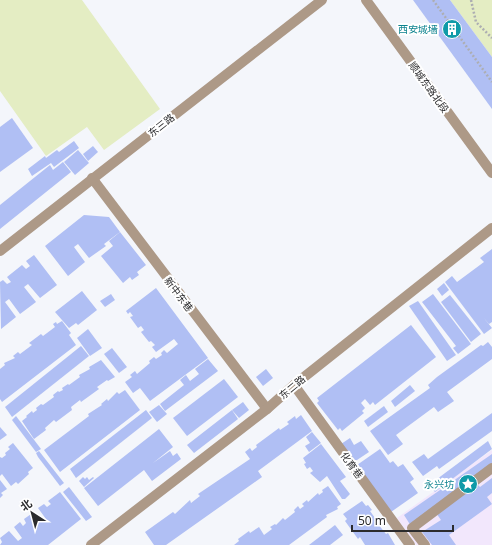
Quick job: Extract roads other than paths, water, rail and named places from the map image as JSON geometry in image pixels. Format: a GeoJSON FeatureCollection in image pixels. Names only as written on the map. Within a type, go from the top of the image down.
{"type":"FeatureCollection","features":[{"type":"Feature","properties":{"kind":"street","name":"东三路"},"geometry":{"type":"LineString","coordinates":[[0,251],[322,0]]}},
{"type":"Feature","properties":{"kind":"street","name":"顺城东路北段"},"geometry":{"type":"LineString","coordinates":[[366,0],[492,173]]}},
{"type":"Feature","properties":{"kind":"street","name":"新中东巷"},"geometry":{"type":"LineString","coordinates":[[92,178],[267,409]]}},
{"type":"Feature","properties":{"kind":"street","name":"东二路"},"geometry":{"type":"LineString","coordinates":[[91,545],[267,409],[294,385],[492,228]]}},
{"type":"Feature","properties":{"kind":"street","name":"化育巷"},"geometry":{"type":"LineString","coordinates":[[294,385],[410,545]]}},
{"type":"Feature","properties":{"kind":"street"},"geometry":{"type":"LineString","coordinates":[[424,545],[412,528],[492,468]]}},
{"type":"Feature","properties":{"kind":"place","name":"西安城墙"},"geometry":{"type":"Point","coordinates":[452,29]}},
{"type":"Feature","properties":{"kind":"place","name":"永兴坊"},"geometry":{"type":"Point","coordinates":[468,484]}}]}
